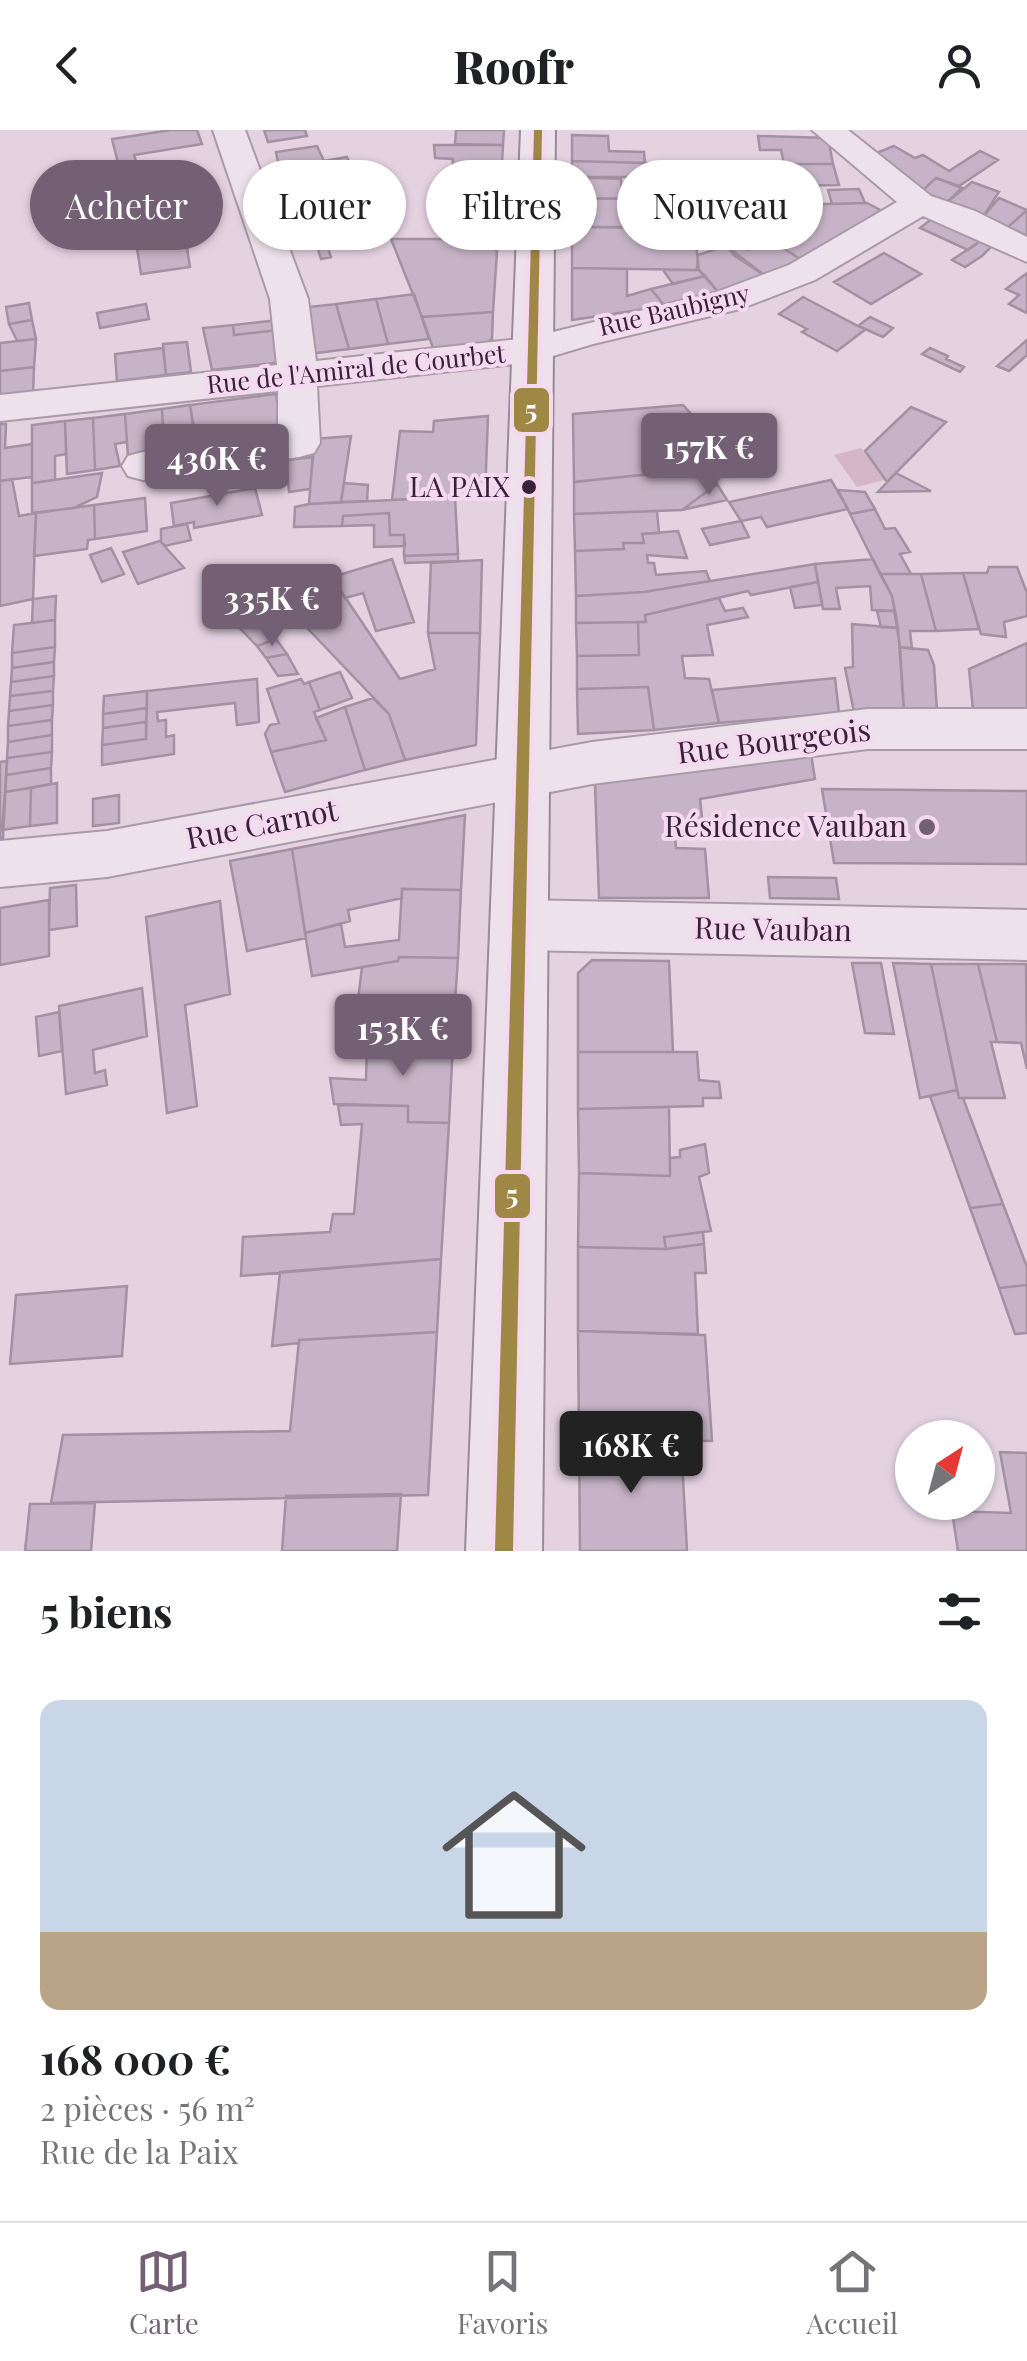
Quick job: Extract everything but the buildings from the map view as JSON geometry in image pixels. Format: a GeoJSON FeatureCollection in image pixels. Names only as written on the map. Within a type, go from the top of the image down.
{"type":"FeatureCollection","features":[{"type":"Feature","properties":{"kind":"main road"},"geometry":{"type":"LineString","coordinates":[[504,1551],[538,130]]}},
{"type":"Feature","properties":{"kind":"street"},"geometry":{"type":"LineString","coordinates":[[143,466],[299,443],[289,299],[229,130]]}},
{"type":"Feature","properties":{"kind":"street"},"geometry":{"type":"LineString","coordinates":[[828,130],[919,204],[963,218],[1027,251]]}},
{"type":"Feature","properties":{"kind":"street","name":"Rue Baubigny"},"geometry":{"type":"LineString","coordinates":[[533,350],[578,332],[728,301],[775,284],[919,204]]}},
{"type":"Feature","properties":{"kind":"street","name":"Rue de l'Amiral de Courbet"},"geometry":{"type":"LineString","coordinates":[[0,408],[533,350]]}},
{"type":"Feature","properties":{"kind":"street","name":"Rue Bourgeois"},"geometry":{"type":"LineString","coordinates":[[523,774],[868,729],[1027,730]]}},
{"type":"Feature","properties":{"kind":"street","name":"Rue Carnot"},"geometry":{"type":"LineString","coordinates":[[0,864],[107,854],[523,774]]}},
{"type":"Feature","properties":{"kind":"street","name":"Rue Vauban"},"geometry":{"type":"LineString","coordinates":[[519,925],[1027,936]]}},
{"type":"Feature","properties":{"kind":"shaded area"},"geometry":{"type":"Polygon","coordinates":[[[861,448],[884,480],[857,487],[834,455],[861,448]]]}},
{"type":"Feature","properties":{"kind":"transit line","name":"5"},"geometry":{"type":"LineString","coordinates":[[504,1551],[538,130]]}},
{"type":"Feature","properties":{"kind":"place","name":"LA PAIX"},"geometry":{"type":"Point","coordinates":[529,487]}},
{"type":"Feature","properties":{"kind":"place","name":"Résidence Vauban"},"geometry":{"type":"Point","coordinates":[927,827]}}]}
